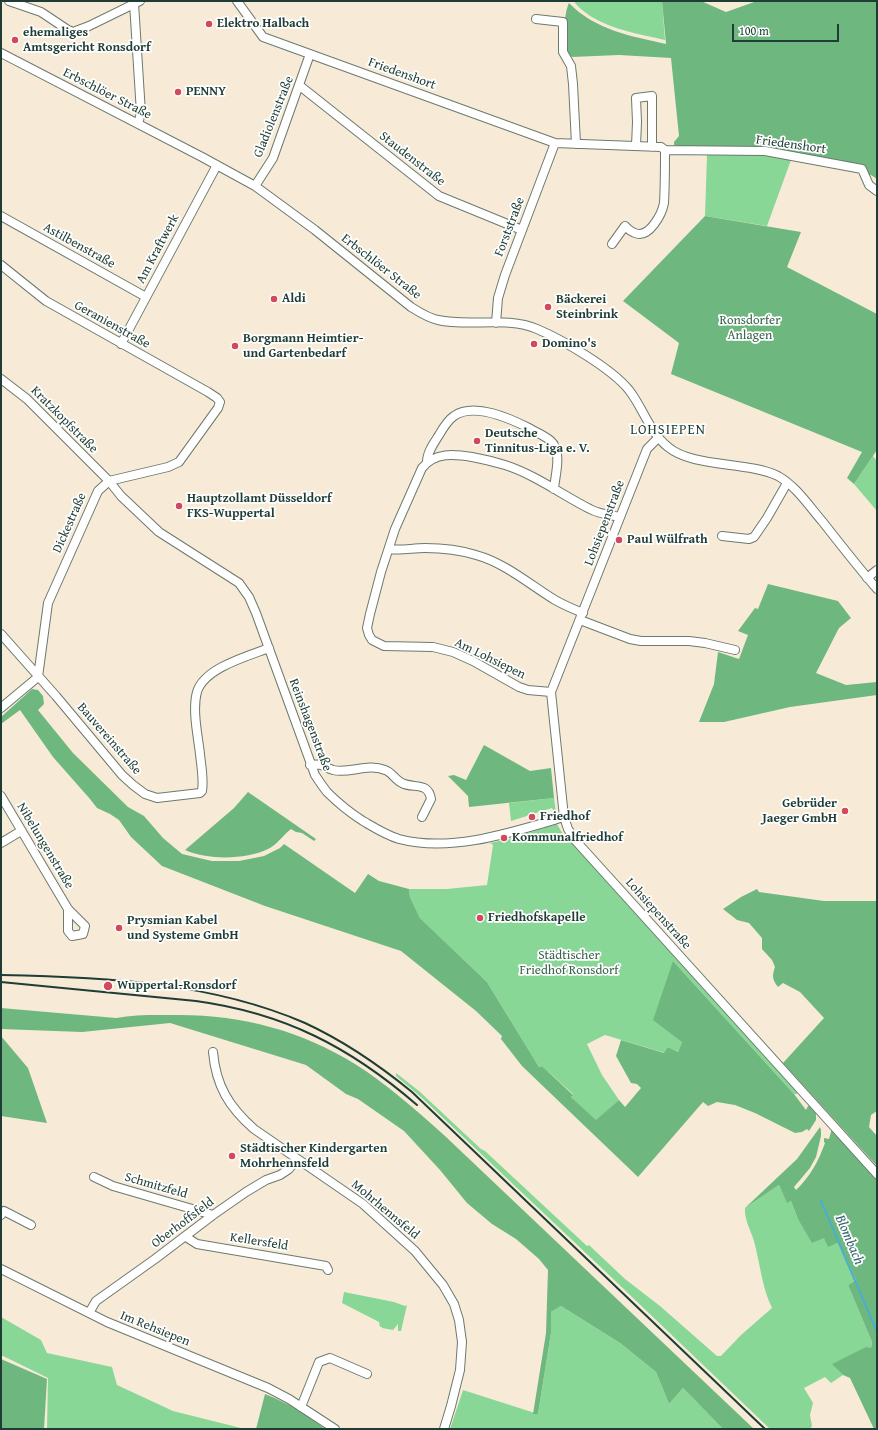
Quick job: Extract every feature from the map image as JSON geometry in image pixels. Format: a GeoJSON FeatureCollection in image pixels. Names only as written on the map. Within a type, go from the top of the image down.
{"type":"FeatureCollection","features":[{"type":"Feature","properties":{"kind":"street"},"geometry":{"type":"LineString","coordinates":[[9,1],[41,12],[73,32],[89,26],[137,2],[141,113],[138,124]]}},
{"type":"Feature","properties":{"kind":"street","name":"Friedenshort"},"geometry":{"type":"LineString","coordinates":[[237,1],[263,37],[555,143],[661,147],[665,150],[765,151],[862,169],[869,185],[877,191]]}},
{"type":"Feature","properties":{"kind":"street"},"geometry":{"type":"LineString","coordinates":[[536,19],[562,22],[563,52],[570,66],[573,84],[576,144]]}},
{"type":"Feature","properties":{"kind":"street","name":"Erbschlöer Straße"},"geometry":{"type":"LineString","coordinates":[[1,52],[255,186],[316,230],[411,307],[425,316],[437,320],[458,323],[514,324],[535,328],[552,336],[604,368],[621,381],[630,391],[658,438],[669,448],[689,458],[759,470],[777,476],[787,483],[803,498],[877,589]]}},
{"type":"Feature","properties":{"kind":"street","name":"Gladiolenstraße"},"geometry":{"type":"LineString","coordinates":[[255,186],[273,158],[300,86],[310,54]]}},
{"type":"Feature","properties":{"kind":"street","name":"Staudenstraße"},"geometry":{"type":"LineString","coordinates":[[300,86],[439,196],[522,230]]}},
{"type":"Feature","properties":{"kind":"street"},"geometry":{"type":"LineString","coordinates":[[636,146],[636,98],[652,96],[652,147]]}},
{"type":"Feature","properties":{"kind":"street","name":"Forststraße"},"geometry":{"type":"LineString","coordinates":[[496,323],[498,298],[505,275],[555,143]]}},
{"type":"Feature","properties":{"kind":"street"},"geometry":{"type":"LineString","coordinates":[[612,244],[625,226],[635,233],[644,233],[653,226],[659,216],[664,204],[665,150]]}},
{"type":"Feature","properties":{"kind":"street","name":"Am Kraftwerk"},"geometry":{"type":"LineString","coordinates":[[121,344],[217,165]]}},
{"type":"Feature","properties":{"kind":"street","name":"Astilbenstraße"},"geometry":{"type":"LineString","coordinates":[[1,216],[146,297]]}},
{"type":"Feature","properties":{"kind":"street","name":"Geranienstraße"},"geometry":{"type":"LineString","coordinates":[[1,265],[46,301],[192,383],[217,398],[220,402],[218,408],[178,462],[168,467],[109,481]]}},
{"type":"Feature","properties":{"kind":"street","name":"Kratzkopfstraße"},"geometry":{"type":"LineString","coordinates":[[1,379],[27,399],[109,481]]}},
{"type":"Feature","properties":{"kind":"street","name":"Am Lohsiepen"},"geometry":{"type":"LineString","coordinates":[[550,692],[528,690],[519,687],[473,661],[453,652],[433,647],[384,646],[372,640],[367,628],[381,572],[395,529],[413,486],[422,468],[427,462],[427,456],[446,423],[453,416],[463,411],[473,409],[487,411],[517,422],[539,433],[554,443],[558,454],[554,489]]}},
{"type":"Feature","properties":{"kind":"street","name":"Lohsiepenstraße"},"geometry":{"type":"LineString","coordinates":[[658,438],[647,449],[550,692],[564,817],[568,829],[575,840],[877,1174]]}},
{"type":"Feature","properties":{"kind":"street"},"geometry":{"type":"LineString","coordinates":[[427,462],[439,456],[452,454],[506,465],[531,476],[592,510],[620,517]]}},
{"type":"Feature","properties":{"kind":"street","name":"Reinshagenstraße"},"geometry":{"type":"LineString","coordinates":[[109,481],[122,496],[159,532],[239,583],[249,597],[315,775],[327,792],[356,816],[387,835],[409,841],[424,843],[445,843],[496,836],[564,817]]}},
{"type":"Feature","properties":{"kind":"street","name":"Dickestraße"},"geometry":{"type":"LineString","coordinates":[[38,677],[48,603],[98,490],[109,481]]}},
{"type":"Feature","properties":{"kind":"street"},"geometry":{"type":"LineString","coordinates":[[722,536],[749,539],[754,537],[787,483]]}},
{"type":"Feature","properties":{"kind":"street"},"geometry":{"type":"LineString","coordinates":[[389,549],[398,551],[437,548],[476,555],[502,565],[581,616],[630,639],[641,641],[689,641],[735,650]]}},
{"type":"Feature","properties":{"kind":"street"},"geometry":{"type":"LineString","coordinates":[[867,578],[877,570]]}},
{"type":"Feature","properties":{"kind":"street"},"geometry":{"type":"LineString","coordinates":[[1,634],[38,677],[1,708]]}},
{"type":"Feature","properties":{"kind":"street","name":"Bauvereinstraße"},"geometry":{"type":"LineString","coordinates":[[38,677],[122,775],[145,794],[157,798],[200,793],[203,787],[196,709],[197,691],[203,681],[215,671],[269,648]]}},
{"type":"Feature","properties":{"kind":"street"},"geometry":{"type":"LineString","coordinates":[[310,764],[319,764],[333,770],[376,767],[387,770],[403,784],[420,786],[428,791],[431,799],[422,817]]}},
{"type":"Feature","properties":{"kind":"street","name":"Nibelungenstraße"},"geometry":{"type":"LineString","coordinates":[[1,796],[68,909]]}},
{"type":"Feature","properties":{"kind":"street"},"geometry":{"type":"LineString","coordinates":[[1,842],[21,831]]}},
{"type":"Feature","properties":{"kind":"street","name":"Mohrhennsfeld"},"geometry":{"type":"LineString","coordinates":[[213,1052],[214,1069],[222,1091],[239,1116],[254,1129],[352,1196],[386,1224],[415,1251],[443,1285],[454,1304],[459,1320],[462,1342],[460,1370],[444,1429]]}},
{"type":"Feature","properties":{"kind":"street","name":"Oberhoffsfeld"},"geometry":{"type":"LineString","coordinates":[[89,1313],[96,1302],[213,1215],[251,1189],[289,1169],[297,1159]]}},
{"type":"Feature","properties":{"kind":"street","name":"Schmitzfeld"},"geometry":{"type":"LineString","coordinates":[[94,1177],[113,1186],[213,1215]]}},
{"type":"Feature","properties":{"kind":"street"},"geometry":{"type":"LineString","coordinates":[[1,1215],[4,1211],[31,1225]]}},
{"type":"Feature","properties":{"kind":"street","name":"Kellersfeld"},"geometry":{"type":"LineString","coordinates":[[186,1236],[197,1244],[326,1266],[328,1270]]}},
{"type":"Feature","properties":{"kind":"street","name":"Im Rehsiepen"},"geometry":{"type":"LineString","coordinates":[[1,1269],[107,1322],[268,1388],[335,1429]]}},
{"type":"Feature","properties":{"kind":"street"},"geometry":{"type":"LineString","coordinates":[[301,1407],[319,1362],[330,1358],[367,1374]]}},
{"type":"Feature","properties":{"kind":"green space"},"geometry":{"type":"Polygon","coordinates":[[[574,1],[662,1],[665,40],[626,31],[608,25],[590,16],[579,8],[574,1]]]}},
{"type":"Feature","properties":{"kind":"green space"},"geometry":{"type":"Polygon","coordinates":[[[662,1],[701,1],[726,12],[757,1],[877,1],[877,179],[871,175],[768,156],[707,155],[674,145],[674,142],[679,136],[671,58],[619,55],[572,57],[566,50],[564,26],[569,3],[590,20],[602,26],[627,35],[666,44],[662,1]]]}},
{"type":"Feature","properties":{"kind":"green space"},"geometry":{"type":"Polygon","coordinates":[[[707,155],[768,156],[791,160],[767,226],[705,216],[707,155]]]}},
{"type":"Feature","properties":{"kind":"green space","name":"Ronsdorfer Anlagen"},"geometry":{"type":"Polygon","coordinates":[[[705,216],[801,232],[787,267],[877,314],[877,450],[854,484],[847,478],[862,452],[671,374],[679,343],[623,301],[705,216]]]}},
{"type":"Feature","properties":{"kind":"green space"},"geometry":{"type":"Polygon","coordinates":[[[873,456],[877,461],[877,511],[854,484],[873,456]]]}},
{"type":"Feature","properties":{"kind":"green space"},"geometry":{"type":"Polygon","coordinates":[[[768,584],[838,601],[851,618],[839,628],[816,673],[846,685],[877,682],[877,695],[790,707],[724,722],[699,722],[714,684],[718,652],[739,659],[748,635],[738,631],[755,608],[758,609],[768,584]]]}},
{"type":"Feature","properties":{"kind":"green space"},"geometry":{"type":"Polygon","coordinates":[[[32,689],[38,690],[43,696],[44,704],[38,710],[73,753],[128,807],[144,816],[163,838],[182,854],[212,861],[239,861],[264,856],[280,848],[284,844],[355,893],[368,874],[379,881],[409,889],[410,897],[420,918],[487,982],[539,1067],[542,1066],[573,1095],[571,1097],[596,1120],[619,1100],[625,1107],[641,1088],[637,1084],[631,1083],[616,1056],[621,1040],[664,1053],[668,1047],[678,1052],[682,1042],[653,1020],[673,961],[794,1094],[806,1110],[808,1106],[811,1106],[816,1114],[816,1120],[809,1131],[807,1129],[802,1132],[795,1133],[755,1113],[735,1105],[717,1102],[708,1106],[703,1102],[638,1177],[522,1066],[501,1039],[502,1036],[476,1011],[401,951],[265,906],[162,866],[131,837],[119,820],[97,808],[53,757],[20,710],[1,724],[1,717],[32,689]]]}},
{"type":"Feature","properties":{"kind":"green space"},"geometry":{"type":"Polygon","coordinates":[[[484,745],[530,771],[551,768],[554,798],[469,807],[468,796],[448,776],[454,775],[466,780],[484,745]]]}},
{"type":"Feature","properties":{"kind":"green space"},"geometry":{"type":"Polygon","coordinates":[[[248,792],[316,839],[314,841],[302,833],[291,829],[268,849],[249,855],[238,857],[215,857],[204,856],[185,850],[234,808],[248,792]]]}},
{"type":"Feature","properties":{"kind":"green space"},"geometry":{"type":"Polygon","coordinates":[[[554,798],[556,812],[554,812],[552,808],[511,821],[509,803],[554,798]]]}},
{"type":"Feature","properties":{"kind":"green space","name":"Städtischer Friedhof Ronsdorf"},"geometry":{"type":"Polygon","coordinates":[[[557,824],[564,836],[567,834],[798,1092],[797,1094],[794,1094],[673,961],[682,1042],[678,1052],[668,1047],[665,1053],[605,1035],[587,1044],[602,1075],[619,1100],[596,1121],[571,1097],[573,1094],[542,1066],[539,1067],[487,982],[420,918],[410,897],[409,889],[447,889],[487,885],[493,845],[490,843],[509,839],[557,824]]]}},
{"type":"Feature","properties":{"kind":"green space"},"geometry":{"type":"Polygon","coordinates":[[[757,889],[759,892],[824,901],[877,901],[877,1111],[871,1115],[869,1127],[877,1136],[877,1166],[783,1063],[824,1018],[800,992],[783,983],[778,987],[773,977],[775,967],[772,960],[762,949],[762,938],[749,923],[737,920],[723,909],[741,897],[757,889]]]}},
{"type":"Feature","properties":{"kind":"green space"},"geometry":{"type":"Polygon","coordinates":[[[1,1008],[116,1018],[132,1016],[180,1015],[226,1018],[271,1027],[314,1042],[335,1052],[379,1080],[445,1136],[754,1429],[723,1429],[683,1388],[669,1404],[656,1372],[620,1343],[561,1306],[551,1312],[551,1333],[538,1414],[533,1414],[546,1333],[548,1270],[539,1259],[516,1239],[492,1224],[467,1203],[440,1170],[404,1131],[358,1099],[346,1094],[306,1065],[170,1023],[82,1032],[1,1029],[1,1008]]]}},
{"type":"Feature","properties":{"kind":"green space"},"geometry":{"type":"Polygon","coordinates":[[[1,1036],[28,1068],[47,1123],[1,1116],[1,1036]]]}},
{"type":"Feature","properties":{"kind":"green space"},"geometry":{"type":"Polygon","coordinates":[[[396,1073],[419,1091],[587,1246],[589,1245],[625,1279],[660,1306],[717,1356],[721,1356],[741,1335],[772,1308],[763,1284],[745,1208],[779,1185],[787,1202],[791,1201],[798,1219],[824,1238],[839,1242],[856,1280],[848,1285],[872,1342],[871,1348],[833,1364],[843,1375],[831,1383],[825,1377],[804,1388],[813,1403],[810,1415],[812,1426],[810,1429],[770,1429],[421,1097],[396,1076],[396,1073]]]}},
{"type":"Feature","properties":{"kind":"green space"},"geometry":{"type":"Polygon","coordinates":[[[820,1127],[821,1136],[816,1157],[810,1168],[794,1187],[796,1190],[806,1180],[814,1168],[825,1143],[824,1138],[829,1139],[832,1128],[877,1178],[877,1429],[874,1429],[850,1378],[843,1375],[832,1364],[866,1347],[871,1348],[872,1342],[848,1285],[856,1280],[839,1242],[828,1247],[824,1238],[812,1243],[798,1219],[791,1201],[787,1203],[779,1185],[745,1208],[797,1159],[820,1127]]]}},
{"type":"Feature","properties":{"kind":"green space"},"geometry":{"type":"Polygon","coordinates":[[[344,1292],[394,1302],[405,1306],[407,1305],[401,1331],[398,1331],[398,1324],[393,1330],[382,1328],[380,1327],[379,1322],[342,1303],[344,1292]]]}},
{"type":"Feature","properties":{"kind":"green space"},"geometry":{"type":"Polygon","coordinates":[[[561,1306],[620,1343],[656,1372],[669,1404],[683,1388],[723,1429],[450,1429],[463,1390],[538,1414],[551,1333],[551,1312],[561,1306]]]}},
{"type":"Feature","properties":{"kind":"green space"},"geometry":{"type":"Polygon","coordinates":[[[1,1317],[41,1340],[47,1353],[112,1367],[117,1385],[173,1411],[245,1429],[47,1429],[48,1378],[1,1355],[1,1317]]]}},
{"type":"Feature","properties":{"kind":"green space"},"geometry":{"type":"Polygon","coordinates":[[[1,1359],[47,1379],[44,1429],[1,1429],[1,1359]]]}},
{"type":"Feature","properties":{"kind":"green space"},"geometry":{"type":"Polygon","coordinates":[[[265,1394],[296,1409],[325,1429],[256,1429],[265,1394]]]}},
{"type":"Feature","properties":{"kind":"waterway","name":"Blombach"},"geometry":{"type":"LineString","coordinates":[[821,1201],[877,1332]]}},
{"type":"Feature","properties":{"kind":"railway"},"geometry":{"type":"LineString","coordinates":[[1,975],[117,980],[194,990],[232,998],[269,1009],[305,1023],[347,1046],[387,1072],[412,1092],[765,1429]]}},
{"type":"Feature","properties":{"kind":"railway"},"geometry":{"type":"LineString","coordinates":[[1,982],[196,1001],[258,1014],[287,1024],[341,1050],[392,1084],[417,1105]]}},
{"type":"Feature","properties":{"kind":"place","name":"Elektro Halbach"},"geometry":{"type":"Point","coordinates":[209,24]}},
{"type":"Feature","properties":{"kind":"place","name":"ehemaliges Amtsgericht Ronsdorf"},"geometry":{"type":"Point","coordinates":[15,40]}},
{"type":"Feature","properties":{"kind":"place","name":"PENNY"},"geometry":{"type":"Point","coordinates":[178,92]}},
{"type":"Feature","properties":{"kind":"place","name":"Aldi"},"geometry":{"type":"Point","coordinates":[274,299]}},
{"type":"Feature","properties":{"kind":"place","name":"Bäckerei Steinbrink"},"geometry":{"type":"Point","coordinates":[548,307]}},
{"type":"Feature","properties":{"kind":"place","name":"Domino's"},"geometry":{"type":"Point","coordinates":[534,344]}},
{"type":"Feature","properties":{"kind":"place","name":"Borgmann Heimtier- und Gartenbedarf"},"geometry":{"type":"Point","coordinates":[235,346]}},
{"type":"Feature","properties":{"kind":"place","name":"Deutsche Tinnitus-Liga e. V."},"geometry":{"type":"Point","coordinates":[477,441]}},
{"type":"Feature","properties":{"kind":"place","name":"Hauptzollamt Düsseldorf FKS-Wuppertal"},"geometry":{"type":"Point","coordinates":[179,506]}},
{"type":"Feature","properties":{"kind":"place","name":"Paul Wülfrath"},"geometry":{"type":"Point","coordinates":[619,540]}},
{"type":"Feature","properties":{"kind":"place","name":"Gebrüder Jaeger GmbH"},"geometry":{"type":"Point","coordinates":[845,811]}},
{"type":"Feature","properties":{"kind":"place","name":"Friedhof"},"geometry":{"type":"Point","coordinates":[532,817]}},
{"type":"Feature","properties":{"kind":"place","name":"Kommunalfriedhof"},"geometry":{"type":"Point","coordinates":[504,838]}},
{"type":"Feature","properties":{"kind":"place","name":"Friedhofskapelle"},"geometry":{"type":"Point","coordinates":[480,918]}},
{"type":"Feature","properties":{"kind":"place","name":"Prysmian Kabel und Systeme GmbH"},"geometry":{"type":"Point","coordinates":[119,928]}},
{"type":"Feature","properties":{"kind":"place","name":"Wuppertal-Ronsdorf"},"geometry":{"type":"Point","coordinates":[108,986]}},
{"type":"Feature","properties":{"kind":"place","name":"Städtischer Kindergarten Mohrhennsfeld"},"geometry":{"type":"Point","coordinates":[232,1156]}},
{"type":"Feature","properties":{"kind":"district","name":"LOHSIEPEN"},"geometry":{"type":"Point","coordinates":[668,430]}}]}
